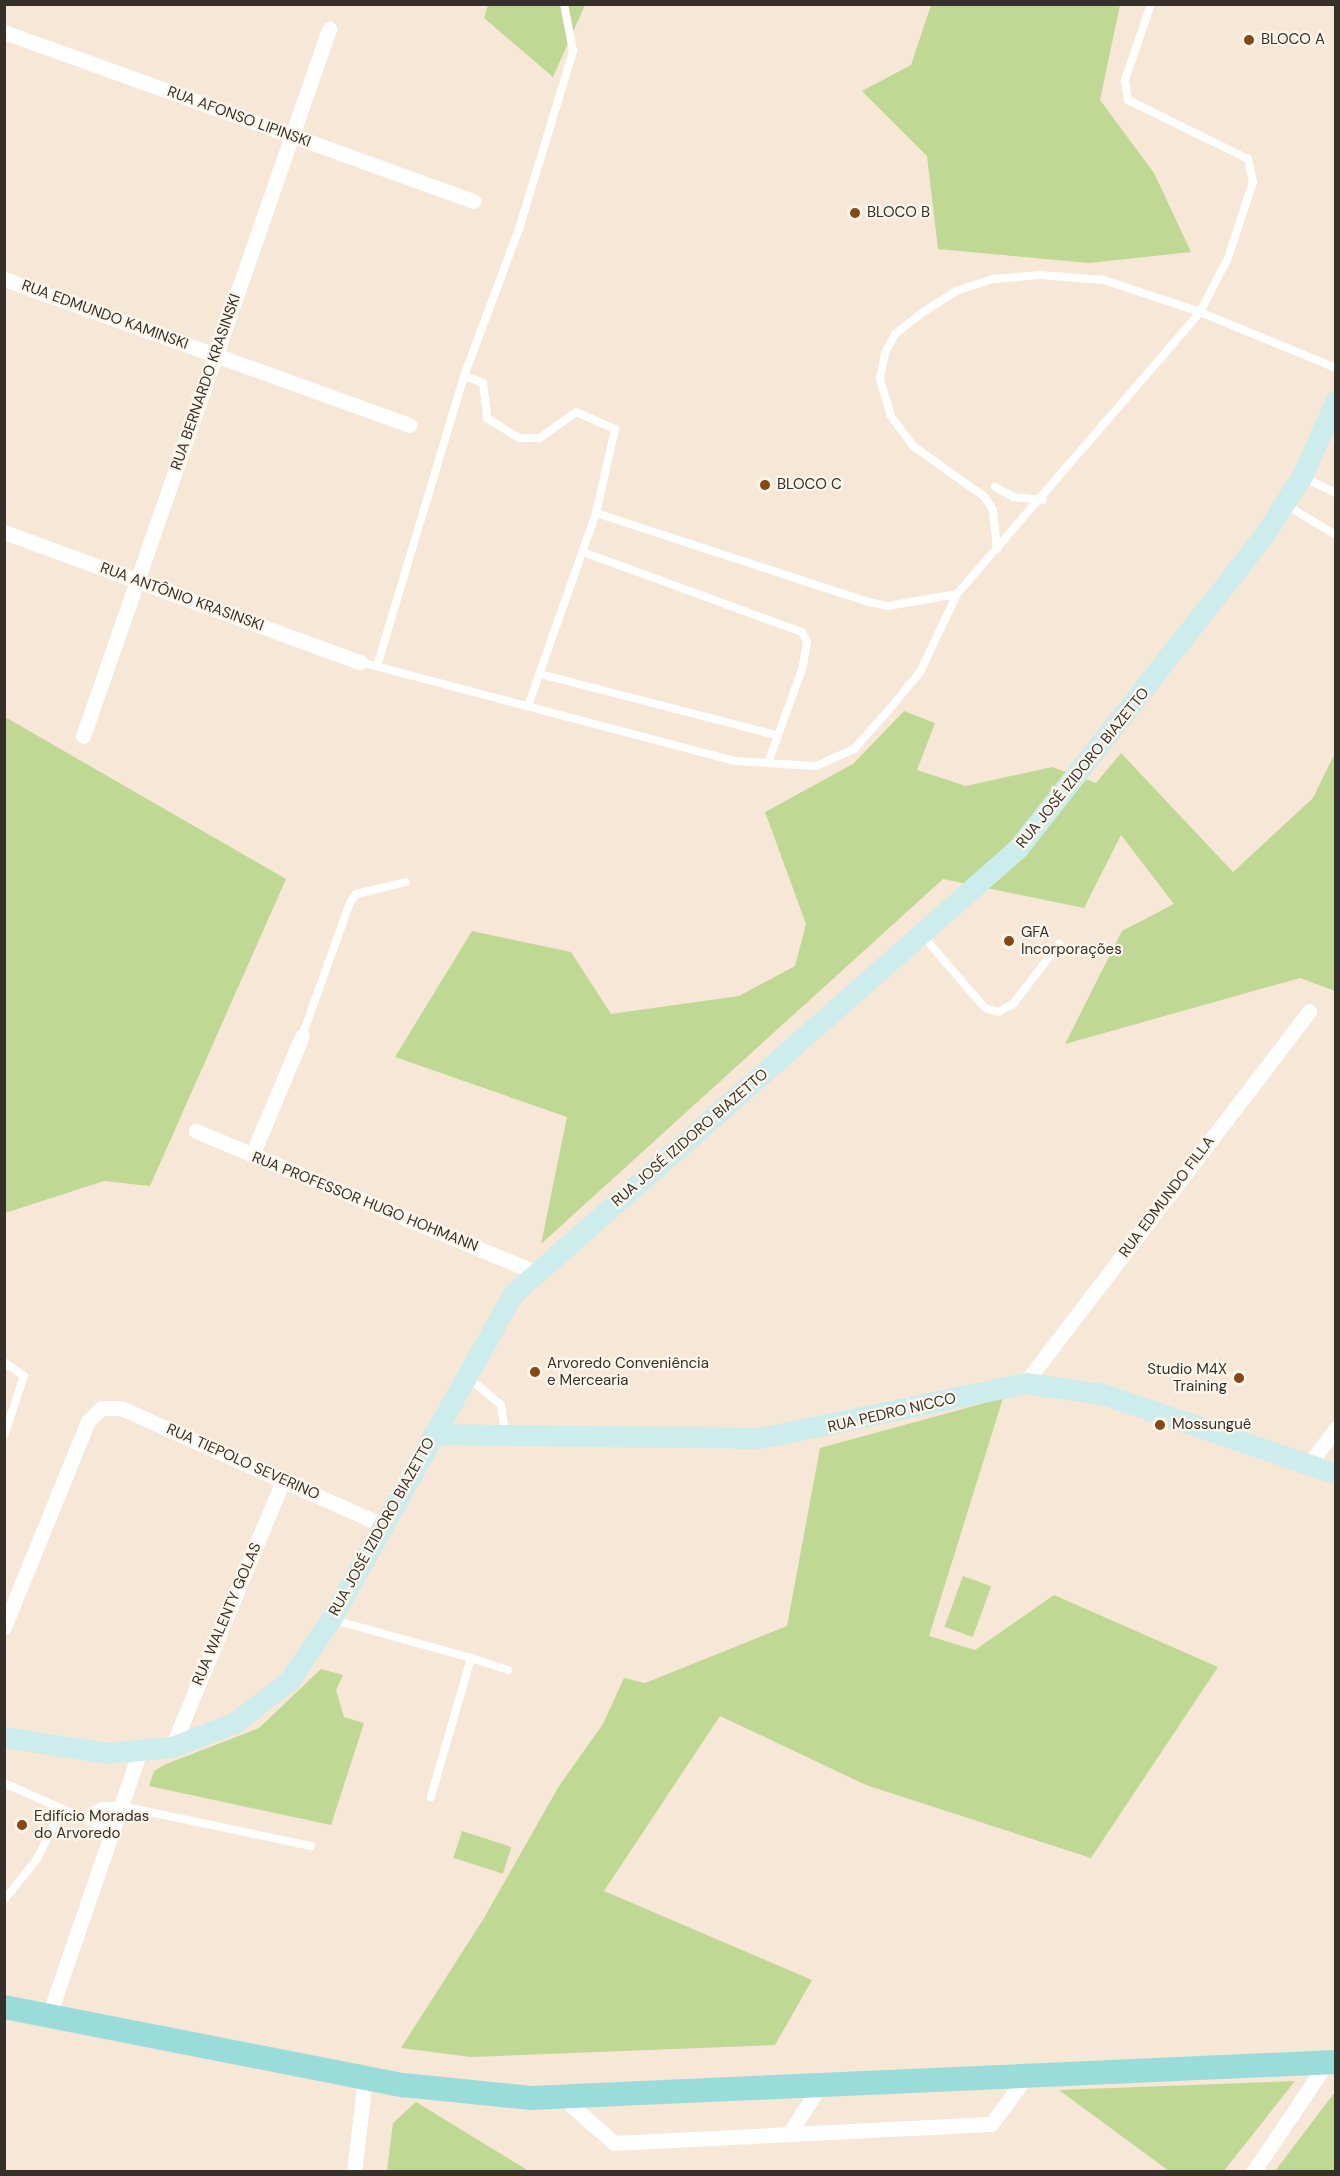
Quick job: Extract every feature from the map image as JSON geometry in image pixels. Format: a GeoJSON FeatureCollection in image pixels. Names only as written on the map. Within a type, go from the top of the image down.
{"type":"FeatureCollection","features":[{"type":"Feature","properties":{"kind":"main road"},"geometry":{"type":"LineString","coordinates":[[4,2007],[365,2079],[463,2094],[564,2099],[1026,2077],[1333,2058]]}},
{"type":"Feature","properties":{"kind":"street","name":"RUA BERNARDO KRASINSKI"},"geometry":{"type":"LineString","coordinates":[[83,736],[329,29]]}},
{"type":"Feature","properties":{"kind":"street","name":"RUA AFONSO LIPINSKI"},"geometry":{"type":"LineString","coordinates":[[4,32],[474,201]]}},
{"type":"Feature","properties":{"kind":"street","name":"RUA EDMUNDO KAMINSKI"},"geometry":{"type":"LineString","coordinates":[[4,279],[409,425]]}},
{"type":"Feature","properties":{"kind":"street","name":"RUA JOSÉ IZIDORO BIAZETTO"},"geometry":{"type":"LineString","coordinates":[[4,1737],[70,1749],[139,1753],[172,1747],[234,1723],[263,1705],[295,1674],[331,1619],[513,1294],[535,1272],[923,936],[1049,813],[1285,504],[1302,476],[1335,400]]}},
{"type":"Feature","properties":{"kind":"street","name":"RUA ANTÔNIO KRASINSKI"},"geometry":{"type":"LineString","coordinates":[[4,532],[360,662]]}},
{"type":"Feature","properties":{"kind":"street","name":"RUA EDMUNDO FILLA"},"geometry":{"type":"LineString","coordinates":[[1025,1383],[1309,1011]]}},
{"type":"Feature","properties":{"kind":"street"},"geometry":{"type":"LineString","coordinates":[[252,1155],[302,1036]]}},
{"type":"Feature","properties":{"kind":"street","name":"RUA PROFESSOR HUGO HOHMANN"},"geometry":{"type":"LineString","coordinates":[[196,1131],[535,1272]]}},
{"type":"Feature","properties":{"kind":"street","name":"RUA PEDRO NICCO"},"geometry":{"type":"LineString","coordinates":[[433,1434],[506,1437],[770,1437],[1025,1383],[1103,1394],[1310,1463],[1335,1474]]}},
{"type":"Feature","properties":{"kind":"street","name":"RUA TIEPOLO SEVERINO"},"geometry":{"type":"LineString","coordinates":[[4,1627],[88,1421],[101,1408],[121,1408],[382,1525]]}},
{"type":"Feature","properties":{"kind":"street"},"geometry":{"type":"LineString","coordinates":[[1310,1463],[1335,1428]]}},
{"type":"Feature","properties":{"kind":"street","name":"RUA WALENTY GOLAS"},"geometry":{"type":"LineString","coordinates":[[172,1747],[283,1480]]}},
{"type":"Feature","properties":{"kind":"street"},"geometry":{"type":"LineString","coordinates":[[49,2015],[139,1753]]}},
{"type":"Feature","properties":{"kind":"street"},"geometry":{"type":"LineString","coordinates":[[1252,2172],[1333,2058]]}},
{"type":"Feature","properties":{"kind":"street"},"geometry":{"type":"LineString","coordinates":[[564,2099],[614,2143],[991,2124],[1026,2077]]}},
{"type":"Feature","properties":{"kind":"street"},"geometry":{"type":"LineString","coordinates":[[354,2172],[365,2079]]}},
{"type":"Feature","properties":{"kind":"street"},"geometry":{"type":"LineString","coordinates":[[789,2134],[819,2087]]}},
{"type":"Feature","properties":{"kind":"lane"},"geometry":{"type":"LineString","coordinates":[[377,666],[464,376],[519,229],[573,51],[564,4]]}},
{"type":"Feature","properties":{"kind":"lane"},"geometry":{"type":"LineString","coordinates":[[360,662],[736,761],[816,766],[854,749],[920,672],[957,594],[1042,500],[1200,312],[1228,258],[1253,182],[1248,159],[1128,99],[1125,80],[1151,4]]}},
{"type":"Feature","properties":{"kind":"lane"},"geometry":{"type":"LineString","coordinates":[[997,549],[993,510],[985,497],[914,447],[891,416],[880,379],[895,334],[956,291],[994,279],[1040,275],[1104,280],[1200,312],[1335,368]]}},
{"type":"Feature","properties":{"kind":"lane"},"geometry":{"type":"LineString","coordinates":[[464,376],[483,383],[487,418],[519,438],[540,438],[576,412],[615,429],[596,513],[528,706]]}},
{"type":"Feature","properties":{"kind":"lane"},"geometry":{"type":"LineString","coordinates":[[1302,476],[1335,493]]}},
{"type":"Feature","properties":{"kind":"lane"},"geometry":{"type":"LineString","coordinates":[[995,487],[1014,497],[1042,500]]}},
{"type":"Feature","properties":{"kind":"lane"},"geometry":{"type":"LineString","coordinates":[[1285,504],[1335,535]]}},
{"type":"Feature","properties":{"kind":"lane"},"geometry":{"type":"LineString","coordinates":[[596,513],[878,604],[957,594]]}},
{"type":"Feature","properties":{"kind":"lane"},"geometry":{"type":"LineString","coordinates":[[583,552],[802,632],[807,642],[802,669],[776,735],[768,763]]}},
{"type":"Feature","properties":{"kind":"lane"},"geometry":{"type":"LineString","coordinates":[[540,674],[776,735]]}},
{"type":"Feature","properties":{"kind":"lane"},"geometry":{"type":"LineString","coordinates":[[302,1036],[350,903],[356,894],[406,882]]}},
{"type":"Feature","properties":{"kind":"lane"},"geometry":{"type":"LineString","coordinates":[[923,936],[985,1008],[998,1012],[1012,1004],[1059,944]]}},
{"type":"Feature","properties":{"kind":"lane"},"geometry":{"type":"LineString","coordinates":[[4,1362],[24,1376],[4,1436]]}},
{"type":"Feature","properties":{"kind":"lane"},"geometry":{"type":"LineString","coordinates":[[466,1376],[501,1405],[506,1437]]}},
{"type":"Feature","properties":{"kind":"lane"},"geometry":{"type":"LineString","coordinates":[[331,1619],[508,1670]]}},
{"type":"Feature","properties":{"kind":"lane"},"geometry":{"type":"LineString","coordinates":[[431,1797],[471,1659]]}},
{"type":"Feature","properties":{"kind":"lane"},"geometry":{"type":"LineString","coordinates":[[4,1783],[61,1810],[83,1816],[112,1831]]}},
{"type":"Feature","properties":{"kind":"lane"},"geometry":{"type":"LineString","coordinates":[[83,1816],[102,1806],[121,1806],[311,1846]]}},
{"type":"Feature","properties":{"kind":"lane"},"geometry":{"type":"LineString","coordinates":[[4,1900],[37,1859],[61,1810]]}},
{"type":"Feature","properties":{"kind":"green space"},"geometry":{"type":"Polygon","coordinates":[[[488,5],[585,5],[553,77],[484,18],[488,5]]]}},
{"type":"Feature","properties":{"kind":"green space"},"geometry":{"type":"Polygon","coordinates":[[[931,5],[1120,5],[1100,100],[1154,173],[1191,252],[1089,263],[938,249],[927,156],[862,91],[911,65],[931,5]]]}},
{"type":"Feature","properties":{"kind":"green space"},"geometry":{"type":"Polygon","coordinates":[[[904,711],[935,723],[917,770],[966,786],[1052,767],[1096,783],[1121,753],[1233,872],[1313,798],[1335,753],[1335,991],[1300,978],[1065,1044],[1122,931],[1174,904],[1121,835],[1084,908],[943,879],[541,1244],[567,1117],[395,1057],[472,931],[571,952],[611,1014],[739,996],[795,966],[806,924],[765,812],[853,764],[904,711]]]}},
{"type":"Feature","properties":{"kind":"green space"},"geometry":{"type":"Polygon","coordinates":[[[5,717],[286,879],[150,1186],[104,1181],[5,1213],[5,717]]]}},
{"type":"Feature","properties":{"kind":"green space"},"geometry":{"type":"Polygon","coordinates":[[[1003,1398],[929,1636],[975,1650],[1054,1595],[1218,1667],[1091,1858],[866,1785],[720,1716],[604,1891],[812,1980],[775,2045],[471,2057],[401,2048],[484,1918],[559,1786],[603,1724],[624,1678],[645,1683],[787,1626],[820,1448],[1003,1398]]]}},
{"type":"Feature","properties":{"kind":"green space"},"geometry":{"type":"Polygon","coordinates":[[[963,1576],[991,1586],[973,1637],[945,1627],[963,1576]]]}},
{"type":"Feature","properties":{"kind":"green space"},"geometry":{"type":"Polygon","coordinates":[[[321,1669],[343,1675],[336,1690],[344,1717],[364,1723],[331,1825],[149,1786],[154,1771],[166,1764],[259,1728],[321,1669]]]}},
{"type":"Feature","properties":{"kind":"green space"},"geometry":{"type":"Polygon","coordinates":[[[462,1831],[511,1847],[503,1874],[453,1858],[462,1831]]]}},
{"type":"Feature","properties":{"kind":"green space"},"geometry":{"type":"Polygon","coordinates":[[[1295,2081],[1223,2172],[1169,2171],[1059,2090],[1295,2081]]]}},
{"type":"Feature","properties":{"kind":"green space"},"geometry":{"type":"Polygon","coordinates":[[[1335,2092],[1335,2171],[1275,2171],[1335,2092]]]}},
{"type":"Feature","properties":{"kind":"green space"},"geometry":{"type":"Polygon","coordinates":[[[416,2102],[529,2171],[387,2171],[393,2123],[416,2102]]]}},
{"type":"Feature","properties":{"kind":"place","name":"BLOCO A"},"geometry":{"type":"Point","coordinates":[1249,40]}},
{"type":"Feature","properties":{"kind":"place","name":"BLOCO B"},"geometry":{"type":"Point","coordinates":[855,213]}},
{"type":"Feature","properties":{"kind":"place","name":"BLOCO C"},"geometry":{"type":"Point","coordinates":[765,485]}},
{"type":"Feature","properties":{"kind":"place","name":"GFA Incorporações"},"geometry":{"type":"Point","coordinates":[1009,941]}},
{"type":"Feature","properties":{"kind":"place","name":"Arvoredo Conveniência e Mercearia"},"geometry":{"type":"Point","coordinates":[535,1372]}},
{"type":"Feature","properties":{"kind":"place","name":"Studio M4X Training"},"geometry":{"type":"Point","coordinates":[1239,1378]}},
{"type":"Feature","properties":{"kind":"place","name":"Mossunguê"},"geometry":{"type":"Point","coordinates":[1160,1425]}},
{"type":"Feature","properties":{"kind":"place","name":"Edifício Moradas do Arvoredo"},"geometry":{"type":"Point","coordinates":[22,1825]}}]}
